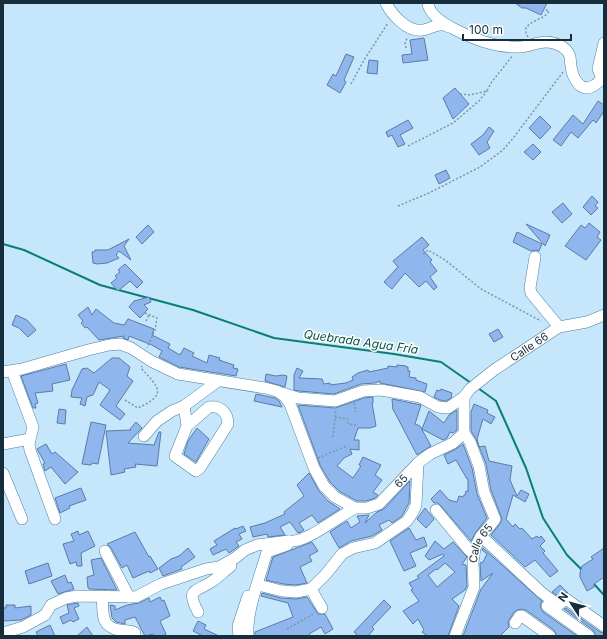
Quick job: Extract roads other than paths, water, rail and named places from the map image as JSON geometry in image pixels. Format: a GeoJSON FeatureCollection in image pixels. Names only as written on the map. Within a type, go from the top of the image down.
{"type":"FeatureCollection","features":[{"type":"Feature","properties":{"kind":"street"},"geometry":{"type":"LineString","coordinates":[[386,3],[393,15],[415,30],[423,30],[440,25],[454,28]]}},
{"type":"Feature","properties":{"kind":"street"},"geometry":{"type":"LineString","coordinates":[[428,3],[429,9],[436,17],[475,39],[493,44],[518,47],[546,42],[564,47],[570,54],[571,68],[576,81],[582,87],[587,88],[593,86],[603,78],[598,69],[604,43]]}},
{"type":"Feature","properties":{"kind":"street"},"geometry":{"type":"LineString","coordinates":[[535,257],[530,288],[531,293],[557,328]]}},
{"type":"Feature","properties":{"kind":"street","name":"Calle 66"},"geometry":{"type":"LineString","coordinates":[[277,391],[298,398],[326,401],[337,400],[363,391],[381,390],[420,397],[438,407],[448,408],[464,398],[470,389],[494,370],[557,328],[587,322],[604,315]]}},
{"type":"Feature","properties":{"kind":"street"},"geometry":{"type":"LineString","coordinates":[[55,519],[30,450],[30,438],[33,428],[7,371],[70,354],[115,344],[126,345],[166,370],[178,374],[277,391],[284,396],[290,404],[313,464],[324,486],[335,497],[355,508]]}},
{"type":"Feature","properties":{"kind":"street"},"geometry":{"type":"LineString","coordinates":[[144,436],[158,421],[172,411],[184,406],[218,380]]}},
{"type":"Feature","properties":{"kind":"street"},"geometry":{"type":"LineString","coordinates":[[464,398],[464,433]]}},
{"type":"Feature","properties":{"kind":"street"},"geometry":{"type":"LineString","coordinates":[[184,406],[187,426],[175,456],[196,471],[200,468],[228,424],[228,418],[227,414],[214,406],[209,407],[187,426]]}},
{"type":"Feature","properties":{"kind":"street","name":"65"},"geometry":{"type":"LineString","coordinates":[[289,541],[294,542],[306,538],[342,514],[355,508],[366,508],[379,504],[418,463],[430,454],[453,442],[464,433]]}},
{"type":"Feature","properties":{"kind":"street","name":"Calle 65"},"geometry":{"type":"LineString","coordinates":[[455,636],[474,588],[473,562],[475,548],[481,536],[495,519],[484,492],[477,460],[470,442],[464,433]]}},
{"type":"Feature","properties":{"kind":"street"},"geometry":{"type":"LineString","coordinates":[[3,444],[30,438]]}},
{"type":"Feature","properties":{"kind":"street"},"geometry":{"type":"LineString","coordinates":[[258,585],[282,591],[296,592],[312,589],[342,554],[353,548],[375,543],[407,521],[416,505],[418,463]]}},
{"type":"Feature","properties":{"kind":"street"},"geometry":{"type":"LineString","coordinates":[[3,473],[22,519]]}},
{"type":"Feature","properties":{"kind":"street"},"geometry":{"type":"LineString","coordinates":[[436,510],[474,554]]}},
{"type":"Feature","properties":{"kind":"street"},"geometry":{"type":"LineString","coordinates":[[481,536],[541,592],[547,601],[589,636]]}},
{"type":"Feature","properties":{"kind":"street"},"geometry":{"type":"LineString","coordinates":[[239,636],[238,626],[242,613],[267,552],[287,545],[289,541]]}},
{"type":"Feature","properties":{"kind":"street"},"geometry":{"type":"LineString","coordinates":[[3,633],[23,627],[44,615],[51,605],[59,600],[77,596],[136,597],[161,584],[219,567],[245,550],[257,545],[289,541]]}},
{"type":"Feature","properties":{"kind":"street"},"geometry":{"type":"LineString","coordinates":[[105,551],[129,597]]}},
{"type":"Feature","properties":{"kind":"street"},"geometry":{"type":"LineString","coordinates":[[248,636],[248,620],[267,552]]}},
{"type":"Feature","properties":{"kind":"street"},"geometry":{"type":"LineString","coordinates":[[198,612],[192,601],[192,594],[195,590],[212,582],[234,563],[240,554]]}},
{"type":"Feature","properties":{"kind":"street"},"geometry":{"type":"LineString","coordinates":[[312,589],[322,608]]}},
{"type":"Feature","properties":{"kind":"street"},"geometry":{"type":"LineString","coordinates":[[102,596],[104,622],[107,626],[118,630],[133,632],[135,633],[135,636]]}},
{"type":"Feature","properties":{"kind":"street"},"geometry":{"type":"LineString","coordinates":[[547,601],[558,605],[566,599],[604,626]]}},
{"type":"Feature","properties":{"kind":"street"},"geometry":{"type":"LineString","coordinates":[[514,623],[520,616],[522,616],[550,636]]}},
{"type":"Feature","properties":{"kind":"waterway","name":"Quebrada Agua Fría"},"geometry":{"type":"LineString","coordinates":[[3,244],[24,250],[100,285],[193,310],[274,338],[394,354],[441,362],[471,383]]}},
{"type":"Feature","properties":{"kind":"waterway","name":"Quebrada Agua Fría"},"geometry":{"type":"LineString","coordinates":[[478,388],[496,401],[526,468],[543,518],[567,555],[582,570]]}},
{"type":"Feature","properties":{"kind":"waterway","name":"Quebrada Agua Fría"},"geometry":{"type":"LineString","coordinates":[[593,583],[604,595]]}}]}
